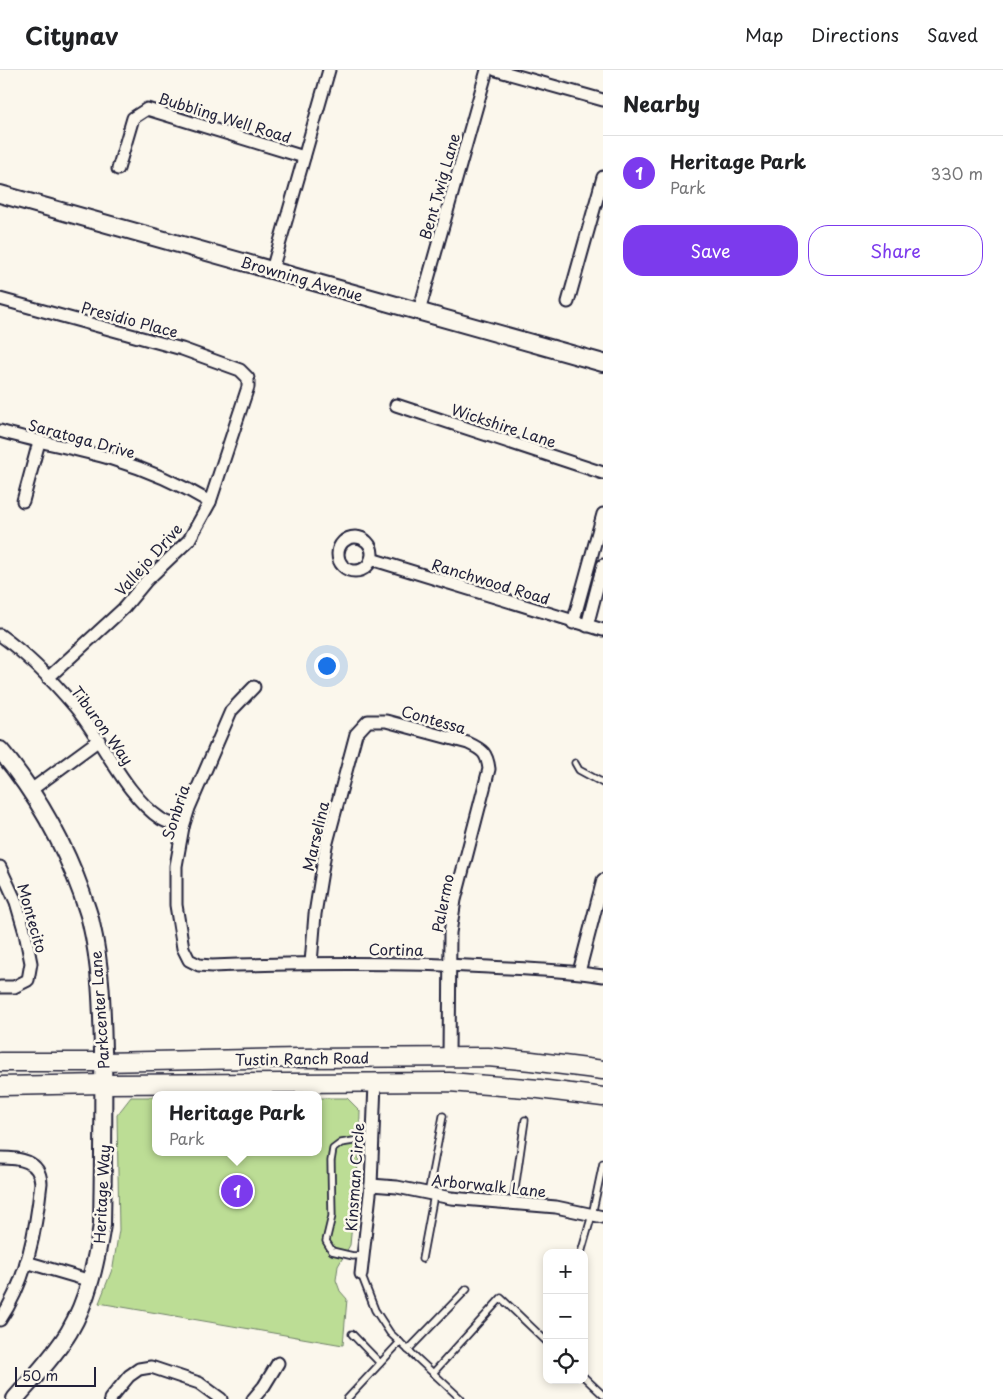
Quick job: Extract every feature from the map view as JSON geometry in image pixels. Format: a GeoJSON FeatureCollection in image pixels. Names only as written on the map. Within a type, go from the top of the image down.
{"type":"FeatureCollection","features":[{"type":"Feature","properties":{"kind":"main road","name":"Tustin Ranch Road"},"geometry":{"type":"LineString","coordinates":[[0,1062],[488,1057],[530,1060],[603,1070]]}},
{"type":"Feature","properties":{"kind":"main road","name":"Tustin Ranch Road"},"geometry":{"type":"LineString","coordinates":[[0,1086],[449,1082],[603,1097]]}},
{"type":"Feature","properties":{"kind":"street"},"geometry":{"type":"LineString","coordinates":[[272,270],[329,70]]}},
{"type":"Feature","properties":{"kind":"street","name":"Bent Twig Lane"},"geometry":{"type":"LineString","coordinates":[[419,311],[487,70]]}},
{"type":"Feature","properties":{"kind":"street"},"geometry":{"type":"LineString","coordinates":[[496,70],[603,100]]}},
{"type":"Feature","properties":{"kind":"street","name":"Bubbling Well Road"},"geometry":{"type":"LineString","coordinates":[[118,169],[133,118],[147,109],[304,157]]}},
{"type":"Feature","properties":{"kind":"street"},"geometry":{"type":"LineString","coordinates":[[568,302],[603,177]]}},
{"type":"Feature","properties":{"kind":"street","name":"Browning Avenue"},"geometry":{"type":"LineString","coordinates":[[0,194],[603,363]]}},
{"type":"Feature","properties":{"kind":"street","name":"Presidio Place"},"geometry":{"type":"LineString","coordinates":[[0,299],[182,349],[240,370],[248,378]]}},
{"type":"Feature","properties":{"kind":"street","name":"Vallejo Drive"},"geometry":{"type":"LineString","coordinates":[[48,678],[123,609],[147,580],[189,540],[210,502],[248,387],[248,378]]}},
{"type":"Feature","properties":{"kind":"street","name":"Wickshire Lane"},"geometry":{"type":"LineString","coordinates":[[396,405],[603,473]]}},
{"type":"Feature","properties":{"kind":"street","name":"Saratoga Drive"},"geometry":{"type":"LineString","coordinates":[[0,431],[111,459],[193,492],[210,502]]}},
{"type":"Feature","properties":{"kind":"street"},"geometry":{"type":"LineString","coordinates":[[23,501],[39,442]]}},
{"type":"Feature","properties":{"kind":"street"},"geometry":{"type":"LineString","coordinates":[[574,622],[603,514]]}},
{"type":"Feature","properties":{"kind":"street","name":"Ranchwood Road"},"geometry":{"type":"LineString","coordinates":[[371,559],[603,630]]}},
{"type":"Feature","properties":{"kind":"street"},"geometry":{"type":"LineString","coordinates":[[587,626],[603,565]]}},
{"type":"Feature","properties":{"kind":"street","name":"Tiburon Way"},"geometry":{"type":"LineString","coordinates":[[0,635],[48,678],[75,708],[99,740],[127,784],[143,803],[161,819],[183,827]]}},
{"type":"Feature","properties":{"kind":"street","name":"Sonbria"},"geometry":{"type":"LineString","coordinates":[[189,960],[183,948],[176,905],[176,866],[183,827],[189,808],[231,711],[254,687]]}},
{"type":"Feature","properties":{"kind":"street","name":"Contessa"},"geometry":{"type":"LineString","coordinates":[[368,721],[386,721],[468,743],[479,748],[488,757]]}},
{"type":"Feature","properties":{"kind":"street","name":"Marselina"},"geometry":{"type":"LineString","coordinates":[[311,963],[315,914],[326,846],[356,734],[368,721]]}},
{"type":"Feature","properties":{"kind":"street"},"geometry":{"type":"LineString","coordinates":[[31,790],[99,740]]}},
{"type":"Feature","properties":{"kind":"street","name":"Parkcenter Lane"},"geometry":{"type":"LineString","coordinates":[[0,750],[31,790],[62,844],[91,922],[100,978],[104,1084]]}},
{"type":"Feature","properties":{"kind":"street","name":"Palermo"},"geometry":{"type":"LineString","coordinates":[[449,1057],[450,933],[455,900],[486,784],[489,769],[488,757]]}},
{"type":"Feature","properties":{"kind":"street","name":"Montecito"},"geometry":{"type":"LineString","coordinates":[[0,867],[16,902],[31,963],[28,980],[14,987],[0,987]]}},
{"type":"Feature","properties":{"kind":"street"},"geometry":{"type":"LineString","coordinates":[[579,972],[603,880]]}},
{"type":"Feature","properties":{"kind":"street","name":"Cortina"},"geometry":{"type":"LineString","coordinates":[[189,960],[199,965],[212,966],[311,963],[449,965],[579,972],[603,976]]}},
{"type":"Feature","properties":{"kind":"street","name":"Kinsman Circle"},"geometry":{"type":"LineString","coordinates":[[361,1274],[371,1185],[375,1083]]}},
{"type":"Feature","properties":{"kind":"street","name":"Heritage Way"},"geometry":{"type":"LineString","coordinates":[[15,1399],[55,1352],[68,1333],[79,1313],[98,1253],[102,1225],[104,1084]]}},
{"type":"Feature","properties":{"kind":"street"},"geometry":{"type":"LineString","coordinates":[[0,1158],[28,1161],[38,1170],[41,1176],[39,1206],[34,1235],[16,1290],[8,1309],[0,1320]]}},
{"type":"Feature","properties":{"kind":"street","name":"Arborwalk Lane"},"geometry":{"type":"LineString","coordinates":[[371,1185],[397,1187],[451,1198],[556,1207],[597,1216]]}},
{"type":"Feature","properties":{"kind":"street"},"geometry":{"type":"LineString","coordinates":[[26,1262],[90,1281]]}},
{"type":"Feature","properties":{"kind":"street"},"geometry":{"type":"LineString","coordinates":[[254,1399],[278,1363]]}},
{"type":"Feature","properties":{"kind":"street"},"geometry":{"type":"LineString","coordinates":[[110,1399],[129,1376],[139,1369],[151,1367],[198,1384],[221,1399]]}},
{"type":"Feature","properties":{"kind":"lane"},"geometry":{"type":"LineString","coordinates":[[575,763],[580,770],[603,784]]}},
{"type":"Feature","properties":{"kind":"lane"},"geometry":{"type":"LineString","coordinates":[[422,1259],[443,1116]]}},
{"type":"Feature","properties":{"kind":"lane"},"geometry":{"type":"LineString","coordinates":[[513,1203],[526,1120]]}},
{"type":"Feature","properties":{"kind":"lane"},"geometry":{"type":"LineString","coordinates":[[363,1255],[353,1256],[332,1251],[326,1241],[332,1216],[331,1161],[333,1149],[341,1143],[372,1138]]}},
{"type":"Feature","properties":{"kind":"lane"},"geometry":{"type":"LineString","coordinates":[[583,1249],[597,1216],[603,1163]]}},
{"type":"Feature","properties":{"kind":"lane"},"geometry":{"type":"LineString","coordinates":[[361,1274],[375,1310],[390,1333],[461,1399]]}},
{"type":"Feature","properties":{"kind":"lane"},"geometry":{"type":"LineString","coordinates":[[408,1350],[467,1289]]}},
{"type":"Feature","properties":{"kind":"lane"},"geometry":{"type":"LineString","coordinates":[[433,1373],[501,1298],[544,1339]]}},
{"type":"Feature","properties":{"kind":"lane"},"geometry":{"type":"LineString","coordinates":[[352,1334],[380,1363]]}},
{"type":"Feature","properties":{"kind":"lane"},"geometry":{"type":"LineString","coordinates":[[347,1399],[400,1342]]}},
{"type":"Feature","properties":{"kind":"lane"},"geometry":{"type":"LineString","coordinates":[[588,1381],[603,1395]]}},
{"type":"Feature","properties":{"kind":"green space"},"geometry":{"type":"Polygon","coordinates":[[[131,1097],[152,1097],[152,1156],[322,1156],[322,1098],[347,1098],[360,1111],[359,1153],[350,1245],[338,1266],[336,1280],[340,1291],[347,1299],[343,1345],[99,1303],[113,1267],[119,1230],[117,1115],[131,1097]]]}},
{"type":"Feature","properties":{"kind":"place","name":"Heritage Park"},"geometry":{"type":"Point","coordinates":[237,1191]}}]}
